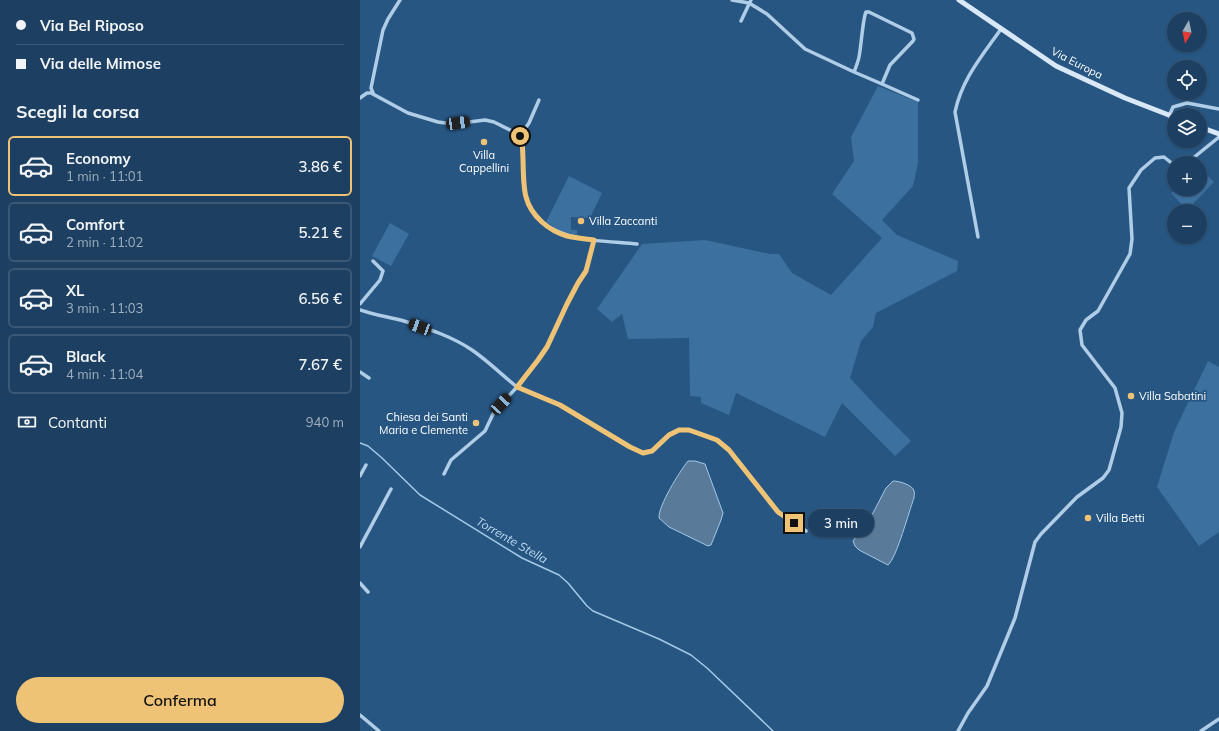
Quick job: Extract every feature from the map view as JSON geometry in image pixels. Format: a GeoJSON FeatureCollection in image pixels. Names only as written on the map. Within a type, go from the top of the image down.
{"type":"FeatureCollection","features":[{"type":"Feature","properties":{"kind":"main road","name":"Via Europa"},"geometry":{"type":"LineString","coordinates":[[959,0],[1060,68],[1125,98],[1167,114]]}},
{"type":"Feature","properties":{"kind":"main road"},"geometry":{"type":"LineString","coordinates":[[1207,130],[1219,136]]}},
{"type":"Feature","properties":{"kind":"street"},"geometry":{"type":"LineString","coordinates":[[373,93],[371,88],[383,30],[400,0]]}},
{"type":"Feature","properties":{"kind":"street"},"geometry":{"type":"LineString","coordinates":[[732,0],[750,2],[767,14],[805,49],[918,100]]}},
{"type":"Feature","properties":{"kind":"street"},"geometry":{"type":"LineString","coordinates":[[741,21],[750,2]]}},
{"type":"Feature","properties":{"kind":"street"},"geometry":{"type":"LineString","coordinates":[[854,72],[859,59],[864,15],[866,12],[869,12],[912,32],[914,39],[890,65],[882,84]]}},
{"type":"Feature","properties":{"kind":"street"},"geometry":{"type":"LineString","coordinates":[[978,237],[955,112],[958,98],[965,81],[1001,28]]}},
{"type":"Feature","properties":{"kind":"street"},"geometry":{"type":"LineString","coordinates":[[360,98],[367,93],[373,93],[408,113],[438,122],[453,124],[489,120],[510,129],[520,136],[522,142],[525,193],[533,212],[548,226],[563,234],[573,237],[637,244]]}},
{"type":"Feature","properties":{"kind":"street"},"geometry":{"type":"LineString","coordinates":[[520,136],[529,122],[539,100]]}},
{"type":"Feature","properties":{"kind":"street"},"geometry":{"type":"LineString","coordinates":[[1173,108],[1187,103],[1219,109]]}},
{"type":"Feature","properties":{"kind":"street"},"geometry":{"type":"LineString","coordinates":[[1196,156],[1219,136]]}},
{"type":"Feature","properties":{"kind":"street"},"geometry":{"type":"LineString","coordinates":[[958,731],[968,713],[987,686],[1015,618],[1035,542],[1078,497],[1103,478],[1109,470],[1121,427],[1122,413],[1116,388],[1082,345],[1080,330],[1086,320],[1098,311],[1115,284],[1130,254],[1132,239],[1129,188],[1141,170],[1155,158],[1164,157],[1167,159]]}},
{"type":"Feature","properties":{"kind":"street"},"geometry":{"type":"LineString","coordinates":[[444,474],[451,460],[485,431],[494,412],[517,387],[547,347],[569,299],[586,271],[594,240]]}},
{"type":"Feature","properties":{"kind":"street"},"geometry":{"type":"LineString","coordinates":[[360,304],[380,280],[383,271],[373,261]]}},
{"type":"Feature","properties":{"kind":"street"},"geometry":{"type":"LineString","coordinates":[[360,310],[372,315],[406,322],[462,344],[473,351],[517,387],[560,405],[630,447],[643,453],[652,451],[669,435],[679,430],[689,430],[717,440],[729,450],[778,512],[806,531]]}},
{"type":"Feature","properties":{"kind":"street"},"geometry":{"type":"LineString","coordinates":[[360,372],[369,378]]}},
{"type":"Feature","properties":{"kind":"street"},"geometry":{"type":"LineString","coordinates":[[360,476],[366,465]]}},
{"type":"Feature","properties":{"kind":"street"},"geometry":{"type":"LineString","coordinates":[[360,547],[391,489]]}},
{"type":"Feature","properties":{"kind":"street"},"geometry":{"type":"LineString","coordinates":[[360,583],[368,592]]}},
{"type":"Feature","properties":{"kind":"street"},"geometry":{"type":"LineString","coordinates":[[360,715],[379,731]]}},
{"type":"Feature","properties":{"kind":"street"},"geometry":{"type":"LineString","coordinates":[[1201,731],[1219,719]]}},
{"type":"Feature","properties":{"kind":"shaded area"},"geometry":{"type":"Polygon","coordinates":[[[878,86],[918,102],[918,163],[913,186],[882,220],[897,235],[958,261],[957,271],[876,313],[873,327],[861,341],[850,378],[911,441],[895,456],[842,403],[825,437],[736,393],[729,415],[701,403],[701,397],[690,396],[689,338],[628,339],[622,314],[612,322],[597,309],[642,244],[705,240],[770,254],[779,254],[792,273],[831,295],[882,238],[832,194],[854,161],[851,137],[878,86]]]}},
{"type":"Feature","properties":{"kind":"shaded area"},"geometry":{"type":"Polygon","coordinates":[[[1207,175],[1214,182],[1207,189],[1207,175]]]}},
{"type":"Feature","properties":{"kind":"shaded area"},"geometry":{"type":"Polygon","coordinates":[[[569,176],[602,193],[590,218],[571,217],[571,230],[577,230],[577,235],[561,232],[546,222],[569,176]]]}},
{"type":"Feature","properties":{"kind":"shaded area"},"geometry":{"type":"Polygon","coordinates":[[[1174,196],[1200,196],[1193,204],[1181,204],[1174,196]]]}},
{"type":"Feature","properties":{"kind":"shaded area"},"geometry":{"type":"Polygon","coordinates":[[[390,223],[409,234],[391,266],[372,256],[390,223]]]}},
{"type":"Feature","properties":{"kind":"shaded area"},"geometry":{"type":"Polygon","coordinates":[[[1208,361],[1219,367],[1219,532],[1199,546],[1157,487],[1174,432],[1208,361]]]}},
{"type":"Feature","properties":{"kind":"shaded area"},"geometry":{"type":"Polygon","coordinates":[[[688,461],[695,461],[705,464],[723,513],[711,545],[708,546],[669,527],[659,518],[662,505],[666,497],[688,461]]]}},
{"type":"Feature","properties":{"kind":"shaded area"},"geometry":{"type":"Polygon","coordinates":[[[893,481],[911,487],[914,492],[914,498],[899,544],[888,565],[859,550],[853,541],[873,513],[886,488],[893,481]]]}},
{"type":"Feature","properties":{"kind":"waterway","name":"Torrente Stella"},"geometry":{"type":"LineString","coordinates":[[360,443],[368,446],[382,458],[420,495],[522,558],[559,575],[593,611],[659,639],[691,655],[707,668],[773,731]]}},
{"type":"Feature","properties":{"kind":"place","name":"Villa Cappellini"},"geometry":{"type":"Point","coordinates":[484,142]}},
{"type":"Feature","properties":{"kind":"place","name":"Villa Zaccanti"},"geometry":{"type":"Point","coordinates":[581,221]}},
{"type":"Feature","properties":{"kind":"place","name":"Villa Sabatini"},"geometry":{"type":"Point","coordinates":[1131,396]}},
{"type":"Feature","properties":{"kind":"place","name":"Chiesa dei Santi Maria e Clemente"},"geometry":{"type":"Point","coordinates":[476,423]}},
{"type":"Feature","properties":{"kind":"place","name":"Villa Betti"},"geometry":{"type":"Point","coordinates":[1088,518]}},
{"type":"Feature","properties":{"kind":"route"},"geometry":{"type":"LineString","coordinates":[[520,136],[522,142],[525,193],[528,204],[533,212],[548,226],[566,236],[594,240],[586,271],[567,304],[547,347],[517,387],[560,405],[638,452],[648,453],[669,435],[675,431],[684,429],[717,440],[729,450],[778,512],[794,523]]}}]}
